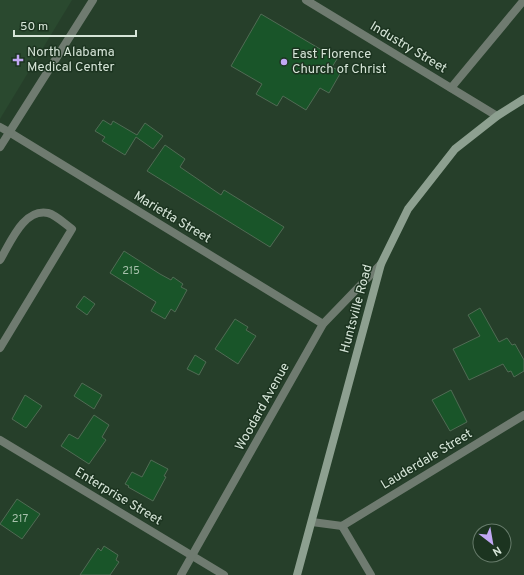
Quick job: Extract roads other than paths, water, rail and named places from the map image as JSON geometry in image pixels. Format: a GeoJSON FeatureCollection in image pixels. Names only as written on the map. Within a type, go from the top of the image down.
{"type":"FeatureCollection","features":[{"type":"Feature","properties":{"kind":"main road","name":"Huntsville Road"},"geometry":{"type":"LineString","coordinates":[[297,575],[381,264],[408,209],[455,149],[497,116],[524,99]]}},
{"type":"Feature","properties":{"kind":"street"},"geometry":{"type":"LineString","coordinates":[[0,147],[94,0]]}},
{"type":"Feature","properties":{"kind":"street"},"geometry":{"type":"LineString","coordinates":[[451,88],[524,0]]}},
{"type":"Feature","properties":{"kind":"street","name":"Industry Street"},"geometry":{"type":"LineString","coordinates":[[311,1],[497,116]]}},
{"type":"Feature","properties":{"kind":"street","name":"Marietta Street"},"geometry":{"type":"LineString","coordinates":[[0,127],[323,324]]}},
{"type":"Feature","properties":{"kind":"street"},"geometry":{"type":"LineString","coordinates":[[0,260],[24,220],[37,214],[49,213],[72,229],[0,348]]}},
{"type":"Feature","properties":{"kind":"street","name":"Woodard Avenue"},"geometry":{"type":"LineString","coordinates":[[181,575],[323,324],[381,264]]}},
{"type":"Feature","properties":{"kind":"street","name":"Lauderdale Street"},"geometry":{"type":"LineString","coordinates":[[342,526],[524,415]]}},
{"type":"Feature","properties":{"kind":"street","name":"Enterprise Street"},"geometry":{"type":"LineString","coordinates":[[0,440],[224,575]]}},
{"type":"Feature","properties":{"kind":"street"},"geometry":{"type":"LineString","coordinates":[[312,522],[342,526],[371,575]]}},
{"type":"Feature","properties":{"kind":"place","name":"North Alabama Medical Center"},"geometry":{"type":"Point","coordinates":[18,60]}},
{"type":"Feature","properties":{"kind":"place","name":"East Florence Church of Christ"},"geometry":{"type":"Point","coordinates":[284,62]}}]}
